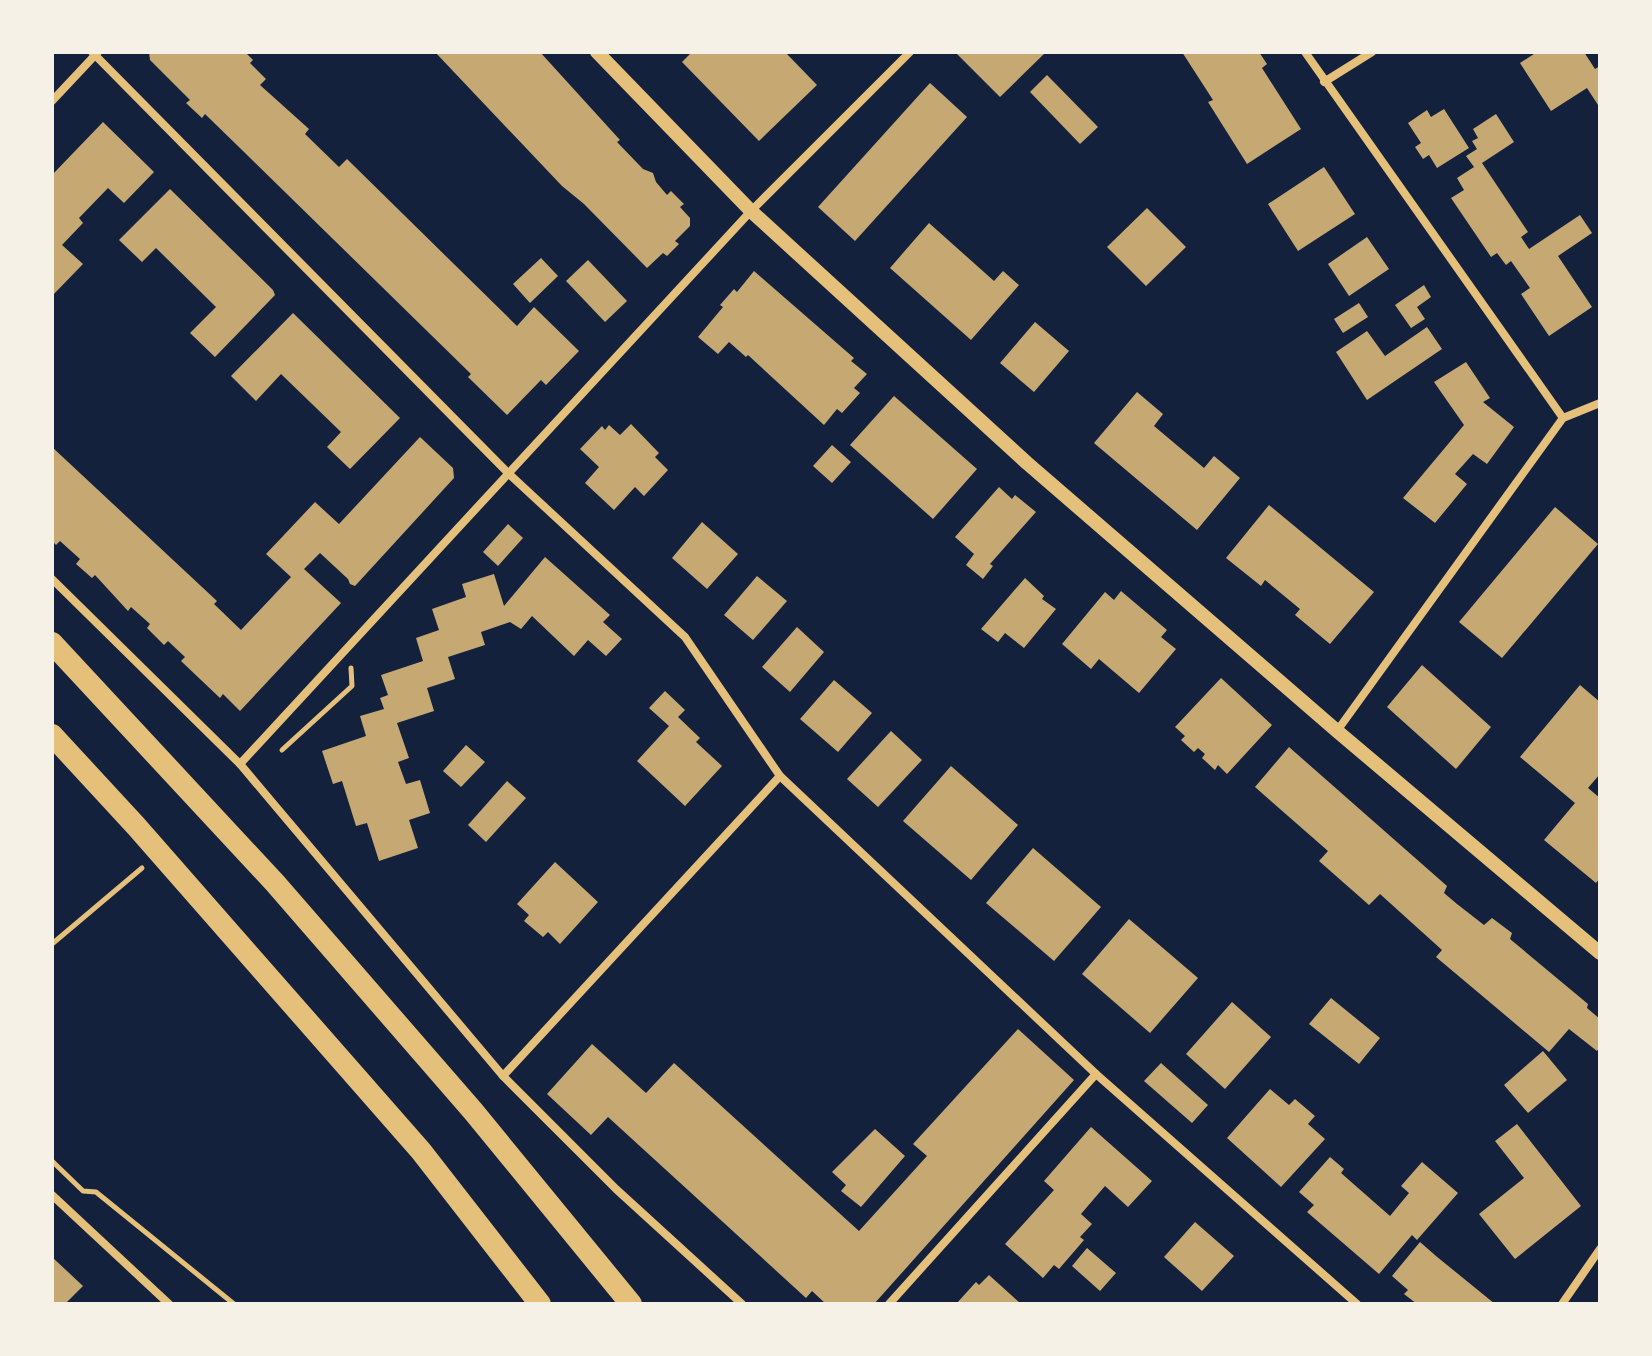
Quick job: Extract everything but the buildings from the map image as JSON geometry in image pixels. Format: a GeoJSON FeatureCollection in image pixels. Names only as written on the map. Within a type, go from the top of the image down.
{"type":"FeatureCollection","features":[{"type":"Feature","properties":{"kind":"highway"},"geometry":{"type":"LineString","coordinates":[[52,643],[275,883],[473,1111],[631,1304]]}},
{"type":"Feature","properties":{"kind":"highway"},"geometry":{"type":"LineString","coordinates":[[52,735],[136,826],[421,1151],[540,1304]]}},
{"type":"Feature","properties":{"kind":"street"},"geometry":{"type":"LineString","coordinates":[[597,52],[751,211],[1027,463],[1600,953]]}},
{"type":"Feature","properties":{"kind":"street"},"geometry":{"type":"LineString","coordinates":[[240,764],[751,211],[910,52]]}},
{"type":"Feature","properties":{"kind":"street"},"geometry":{"type":"LineString","coordinates":[[1305,52],[1563,418]]}},
{"type":"Feature","properties":{"kind":"street"},"geometry":{"type":"LineString","coordinates":[[1324,82],[1372,52]]}},
{"type":"Feature","properties":{"kind":"street"},"geometry":{"type":"LineString","coordinates":[[52,101],[95,53],[508,473],[685,637],[780,776],[1096,1074],[1357,1304]]}},
{"type":"Feature","properties":{"kind":"street"},"geometry":{"type":"LineString","coordinates":[[1337,731],[1563,418],[1600,403]]}},
{"type":"Feature","properties":{"kind":"street"},"geometry":{"type":"LineString","coordinates":[[52,579],[240,764],[503,1076],[616,1189],[742,1304]]}},
{"type":"Feature","properties":{"kind":"street"},"geometry":{"type":"LineString","coordinates":[[503,1076],[780,776]]}},
{"type":"Feature","properties":{"kind":"street"},"geometry":{"type":"LineString","coordinates":[[889,1304],[1096,1074]]}},
{"type":"Feature","properties":{"kind":"street"},"geometry":{"type":"LineString","coordinates":[[52,1195],[169,1304]]}},
{"type":"Feature","properties":{"kind":"street"},"geometry":{"type":"LineString","coordinates":[[1562,1304],[1600,1249]]}},
{"type":"Feature","properties":{"kind":"path"},"geometry":{"type":"LineString","coordinates":[[52,1161],[83,1191],[96,1192],[234,1304]]}}]}
